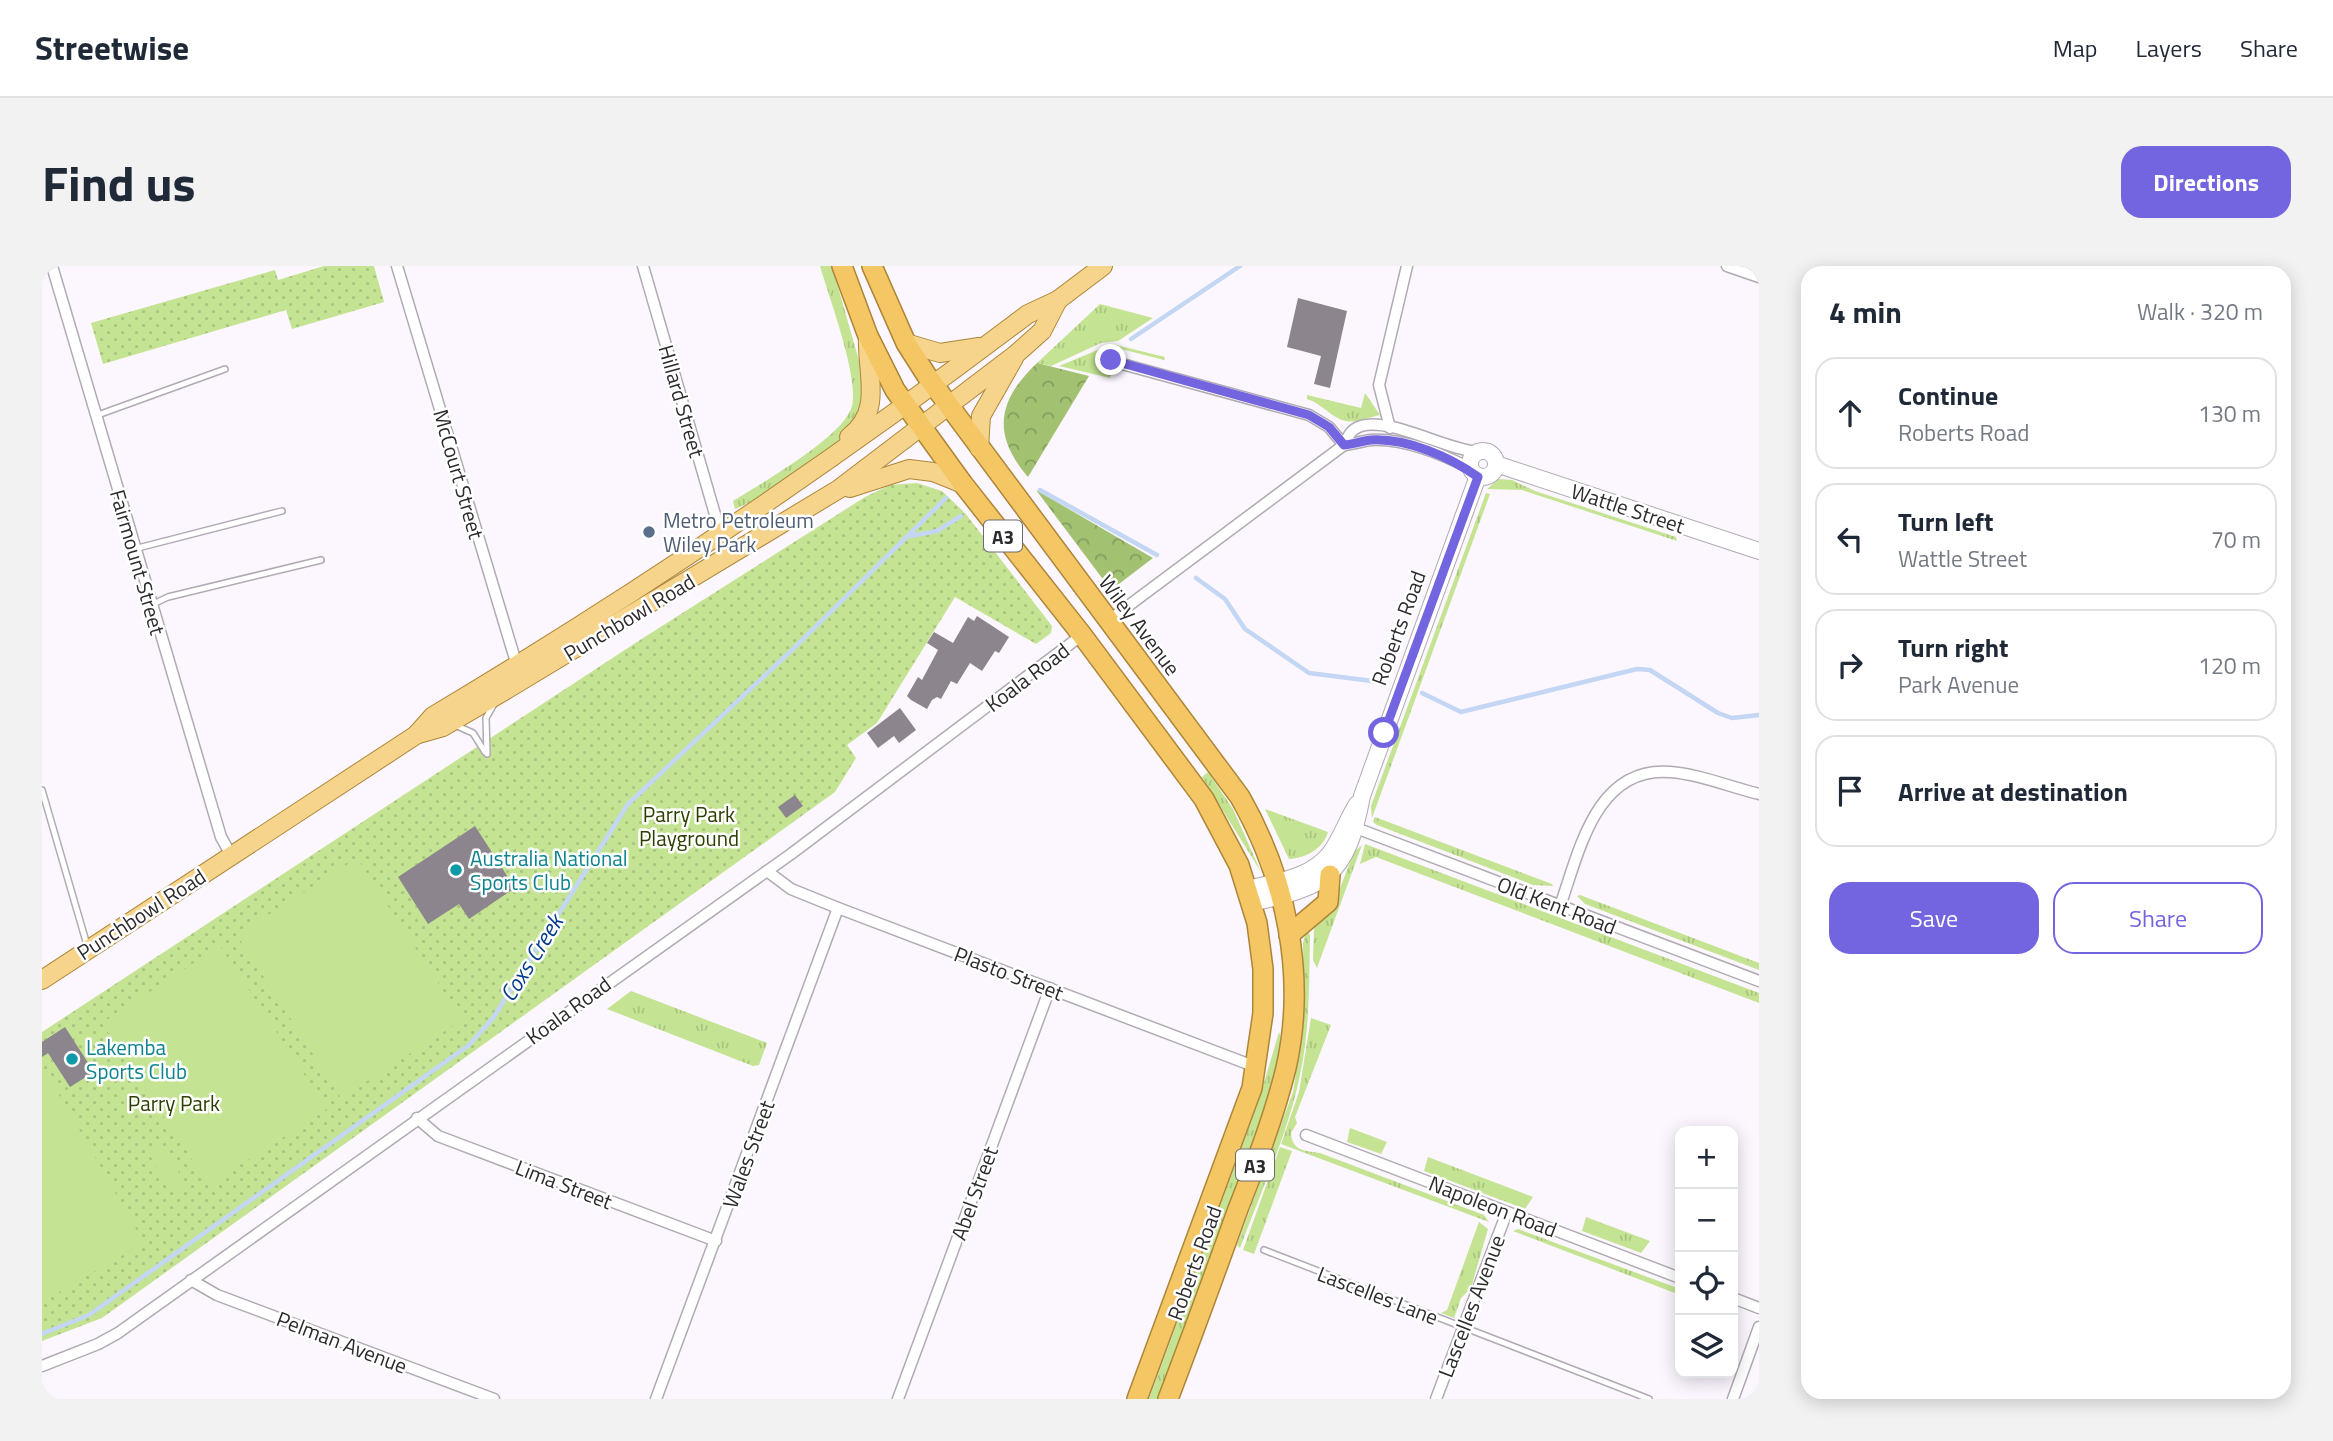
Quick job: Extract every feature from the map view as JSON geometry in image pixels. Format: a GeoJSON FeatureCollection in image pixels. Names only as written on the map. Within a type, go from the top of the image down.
{"type":"FeatureCollection","features":[{"type":"Feature","properties":{"kind":"highway","name":"A3"},"geometry":{"type":"LineString","coordinates":[[842,266],[867,336],[895,390],[963,484],[1082,635],[1204,799],[1230,846],[1249,896]]}},
{"type":"Feature","properties":{"kind":"highway","name":"A3"},"geometry":{"type":"LineString","coordinates":[[872,266],[906,343],[948,407]]}},
{"type":"Feature","properties":{"kind":"highway","name":"Wiley Avenue"},"geometry":{"type":"LineString","coordinates":[[948,407],[1240,797],[1257,828],[1280,889]]}},
{"type":"Feature","properties":{"kind":"highway"},"geometry":{"type":"LineString","coordinates":[[1289,935],[1328,902],[1330,875]]}},
{"type":"Feature","properties":{"kind":"highway","name":"Roberts Road"},"geometry":{"type":"LineString","coordinates":[[1168,1399],[1280,1090],[1292,1028],[1293,968],[1280,889]]}},
{"type":"Feature","properties":{"kind":"highway","name":"Roberts Road"},"geometry":{"type":"LineString","coordinates":[[1137,1399],[1236,1133],[1256,1067],[1263,1013],[1263,970],[1249,896]]}},
{"type":"Feature","properties":{"kind":"main road","name":"Punchbowl Road"},"geometry":{"type":"LineString","coordinates":[[416,735],[443,727],[506,690],[519,673],[824,466],[1028,314],[1058,300],[1102,266]]}},
{"type":"Feature","properties":{"kind":"main road","name":"Punchbowl Road"},"geometry":{"type":"LineString","coordinates":[[42,980],[416,735],[433,716],[519,673],[839,489],[1015,355],[1042,331],[1058,300]]}},
{"type":"Feature","properties":{"kind":"main road"},"geometry":{"type":"LineString","coordinates":[[824,466],[837,447],[859,430],[867,417],[872,394],[866,361],[867,336]]}},
{"type":"Feature","properties":{"kind":"main road"},"geometry":{"type":"LineString","coordinates":[[906,343],[940,353],[989,344]]}},
{"type":"Feature","properties":{"kind":"main road"},"geometry":{"type":"LineString","coordinates":[[979,448],[982,416],[1015,355]]}},
{"type":"Feature","properties":{"kind":"main road"},"geometry":{"type":"LineString","coordinates":[[1479,452],[1491,454],[1496,464],[1490,475],[1475,473],[1472,457],[1479,452]]}},
{"type":"Feature","properties":{"kind":"main road","name":"Wattle Street"},"geometry":{"type":"LineString","coordinates":[[1496,464],[1759,551]]}},
{"type":"Feature","properties":{"kind":"main road"},"geometry":{"type":"LineString","coordinates":[[839,489],[858,488],[880,476],[909,469],[933,472],[963,484]]}},
{"type":"Feature","properties":{"kind":"main road","name":"Roberts Road"},"geometry":{"type":"LineString","coordinates":[[1249,896],[1280,889],[1304,890],[1330,875],[1345,854],[1356,828],[1362,796],[1475,473]]}},
{"type":"Feature","properties":{"kind":"main road","name":"Roberts Road"},"geometry":{"type":"LineString","coordinates":[[1280,889],[1323,861],[1362,796]]}},
{"type":"Feature","properties":{"kind":"street","name":"Fairmount Street"},"geometry":{"type":"LineString","coordinates":[[52,266],[221,838],[231,855]]}},
{"type":"Feature","properties":{"kind":"street","name":"McCourt Street"},"geometry":{"type":"LineString","coordinates":[[397,266],[519,673]]}},
{"type":"Feature","properties":{"kind":"street","name":"Hillard Street"},"geometry":{"type":"LineString","coordinates":[[643,266],[721,535]]}},
{"type":"Feature","properties":{"kind":"street"},"geometry":{"type":"LineString","coordinates":[[1390,428],[1379,385],[1407,266]]}},
{"type":"Feature","properties":{"kind":"street"},"geometry":{"type":"LineString","coordinates":[[1727,266],[1759,277]]}},
{"type":"Feature","properties":{"kind":"street"},"geometry":{"type":"LineString","coordinates":[[1111,360],[1309,415],[1329,427],[1344,445]]}},
{"type":"Feature","properties":{"kind":"street"},"geometry":{"type":"LineString","coordinates":[[1344,445],[1349,434],[1359,426],[1390,428],[1436,443],[1479,452]]}},
{"type":"Feature","properties":{"kind":"street"},"geometry":{"type":"LineString","coordinates":[[1108,621],[1344,445],[1373,440],[1396,442],[1443,456],[1475,473]]}},
{"type":"Feature","properties":{"kind":"street","name":"Koala Road"},"geometry":{"type":"LineString","coordinates":[[42,1366],[98,1344],[118,1333],[767,871],[1082,635]]}},
{"type":"Feature","properties":{"kind":"street"},"geometry":{"type":"LineString","coordinates":[[1560,906],[1602,800],[1635,779],[1669,771],[1759,794]]}},
{"type":"Feature","properties":{"kind":"street","name":"Old Kent Road"},"geometry":{"type":"LineString","coordinates":[[1356,828],[1759,981]]}},
{"type":"Feature","properties":{"kind":"street","name":"Plasto Street"},"geometry":{"type":"LineString","coordinates":[[767,871],[791,889],[838,908],[1256,1067]]}},
{"type":"Feature","properties":{"kind":"street","name":"Wales Street"},"geometry":{"type":"LineString","coordinates":[[656,1399],[838,908]]}},
{"type":"Feature","properties":{"kind":"street","name":"Abel Street"},"geometry":{"type":"LineString","coordinates":[[898,1399],[1050,988]]}},
{"type":"Feature","properties":{"kind":"street","name":"Lima Street"},"geometry":{"type":"LineString","coordinates":[[417,1118],[438,1136],[716,1241]]}},
{"type":"Feature","properties":{"kind":"street","name":"Napoleon Road"},"geometry":{"type":"LineString","coordinates":[[1306,1135],[1675,1276]]}},
{"type":"Feature","properties":{"kind":"street","name":"Lascelles Avenue"},"geometry":{"type":"LineString","coordinates":[[1436,1399],[1507,1212]]}},
{"type":"Feature","properties":{"kind":"street","name":"Pelman Avenue"},"geometry":{"type":"LineString","coordinates":[[191,1280],[217,1295],[494,1399]]}},
{"type":"Feature","properties":{"kind":"street"},"geometry":{"type":"LineString","coordinates":[[1738,1300],[1759,1308]]}},
{"type":"Feature","properties":{"kind":"street"},"geometry":{"type":"LineString","coordinates":[[1734,1399],[1759,1328]]}},
{"type":"Feature","properties":{"kind":"lane"},"geometry":{"type":"LineString","coordinates":[[95,416],[225,369]]}},
{"type":"Feature","properties":{"kind":"lane"},"geometry":{"type":"LineString","coordinates":[[134,549],[282,511]]}},
{"type":"Feature","properties":{"kind":"lane"},"geometry":{"type":"LineString","coordinates":[[151,605],[168,597],[321,560]]}},
{"type":"Feature","properties":{"kind":"lane"},"geometry":{"type":"LineString","coordinates":[[443,727],[467,728],[487,754],[486,718],[506,690]]}},
{"type":"Feature","properties":{"kind":"lane"},"geometry":{"type":"LineString","coordinates":[[42,790],[88,948]]}},
{"type":"Feature","properties":{"kind":"lane","name":"Lascelles Lane"},"geometry":{"type":"LineString","coordinates":[[1264,1250],[1649,1399]]}},
{"type":"Feature","properties":{"kind":"green space"},"geometry":{"type":"Polygon","coordinates":[[[324,266],[374,266],[384,302],[292,329],[286,310],[103,364],[91,323],[275,270],[278,280],[324,266]]]}},
{"type":"Feature","properties":{"kind":"green space"},"geometry":{"type":"Polygon","coordinates":[[[820,266],[832,266],[866,385],[862,405],[849,429],[825,452],[774,487],[735,509],[733,501],[818,445],[846,418],[852,406],[853,393],[847,357],[820,266]]]}},
{"type":"Feature","properties":{"kind":"green space"},"geometry":{"type":"Polygon","coordinates":[[[1100,304],[1153,318],[1118,341],[1101,343],[1051,366],[1037,363],[1100,304]]]}},
{"type":"Feature","properties":{"kind":"green space"},"geometry":{"type":"Polygon","coordinates":[[[1112,344],[1165,357],[1164,360],[1113,347],[1105,350],[1099,362],[1103,372],[1111,375],[1110,378],[1059,366],[1112,344]]]}},
{"type":"Feature","properties":{"kind":"green space"},"geometry":{"type":"Polygon","coordinates":[[[1037,363],[1089,376],[1028,477],[1008,446],[1004,418],[1014,390],[1037,363]]]}},
{"type":"Feature","properties":{"kind":"green space"},"geometry":{"type":"Polygon","coordinates":[[[1365,393],[1380,415],[1354,421],[1341,420],[1307,399],[1307,395],[1361,408],[1365,393]]]}},
{"type":"Feature","properties":{"kind":"green space"},"geometry":{"type":"Polygon","coordinates":[[[1499,479],[1512,480],[1535,491],[1676,537],[1677,541],[1522,490],[1487,489],[1499,479]]]}},
{"type":"Feature","properties":{"kind":"green space","name":"Parry Park"},"geometry":{"type":"Polygon","coordinates":[[[917,483],[942,491],[965,513],[1052,626],[1051,633],[1036,644],[955,597],[877,723],[847,745],[856,758],[835,792],[102,1318],[42,1341],[42,1032],[640,640],[865,497],[890,485],[917,483]]]}},
{"type":"Feature","properties":{"kind":"green space"},"geometry":{"type":"Polygon","coordinates":[[[1036,490],[1153,558],[1111,590],[1036,490]]]}},
{"type":"Feature","properties":{"kind":"green space"},"geometry":{"type":"Polygon","coordinates":[[[1486,493],[1490,494],[1372,818],[1371,806],[1486,493]]]}},
{"type":"Feature","properties":{"kind":"green space"},"geometry":{"type":"Polygon","coordinates":[[[1208,772],[1233,809],[1261,872],[1202,777],[1208,772]]]}},
{"type":"Feature","properties":{"kind":"green space"},"geometry":{"type":"Polygon","coordinates":[[[1265,809],[1328,832],[1326,838],[1313,852],[1289,859],[1265,809]]]}},
{"type":"Feature","properties":{"kind":"green space"},"geometry":{"type":"Polygon","coordinates":[[[1375,817],[1553,886],[1533,885],[1377,825],[1373,822],[1375,817]]]}},
{"type":"Feature","properties":{"kind":"green space"},"geometry":{"type":"Polygon","coordinates":[[[1365,844],[1759,993],[1759,1003],[1376,857],[1360,864],[1365,844]]]}},
{"type":"Feature","properties":{"kind":"green space"},"geometry":{"type":"Polygon","coordinates":[[[1362,845],[1317,968],[1313,960],[1314,929],[1337,896],[1354,852],[1362,845]]]}},
{"type":"Feature","properties":{"kind":"green space"},"geometry":{"type":"Polygon","coordinates":[[[357,858],[462,1020],[341,1098],[237,935],[357,858]]]}},
{"type":"Feature","properties":{"kind":"green space"},"geometry":{"type":"Polygon","coordinates":[[[1577,896],[1759,963],[1759,970],[1585,904],[1577,896]]]}},
{"type":"Feature","properties":{"kind":"green space"},"geometry":{"type":"Polygon","coordinates":[[[1307,928],[1310,936],[1308,1006],[1300,1075],[1281,1141],[1240,1248],[1237,1245],[1293,1092],[1304,1022],[1303,943],[1307,928]]]}},
{"type":"Feature","properties":{"kind":"green space"},"geometry":{"type":"Polygon","coordinates":[[[220,946],[327,1109],[209,1185],[102,1023],[220,946]]]}},
{"type":"Feature","properties":{"kind":"green space"},"geometry":{"type":"Polygon","coordinates":[[[631,991],[767,1043],[759,1065],[753,1066],[607,1009],[631,991]]]}},
{"type":"Feature","properties":{"kind":"green space"},"geometry":{"type":"Polygon","coordinates":[[[1311,1018],[1331,1025],[1295,1117],[1297,1123],[1291,1133],[1297,1147],[1304,1151],[1320,1153],[1484,1215],[1489,1222],[1281,1144],[1299,1092],[1311,1018]]]}},
{"type":"Feature","properties":{"kind":"green space"},"geometry":{"type":"Polygon","coordinates":[[[1279,1032],[1279,1053],[1268,1093],[1230,1207],[1158,1399],[1149,1399],[1258,1103],[1279,1032]]]}},
{"type":"Feature","properties":{"kind":"green space"},"geometry":{"type":"Polygon","coordinates":[[[48,1075],[144,1243],[42,1302],[42,1079],[48,1075]]]}},
{"type":"Feature","properties":{"kind":"green space"},"geometry":{"type":"Polygon","coordinates":[[[1350,1128],[1387,1142],[1381,1154],[1347,1142],[1350,1128]]]}},
{"type":"Feature","properties":{"kind":"green space"},"geometry":{"type":"Polygon","coordinates":[[[162,1145],[189,1189],[176,1197],[149,1154],[162,1145]]]}},
{"type":"Feature","properties":{"kind":"green space"},"geometry":{"type":"Polygon","coordinates":[[[1280,1147],[1292,1151],[1254,1254],[1243,1250],[1280,1147]]]}},
{"type":"Feature","properties":{"kind":"green space"},"geometry":{"type":"Polygon","coordinates":[[[1428,1157],[1533,1197],[1525,1209],[1424,1171],[1428,1157]]]}},
{"type":"Feature","properties":{"kind":"green space"},"geometry":{"type":"Polygon","coordinates":[[[1586,1217],[1650,1241],[1641,1253],[1582,1231],[1586,1217]]]}},
{"type":"Feature","properties":{"kind":"green space"},"geometry":{"type":"Polygon","coordinates":[[[1479,1222],[1488,1229],[1471,1288],[1461,1298],[1454,1318],[1441,1313],[1447,1310],[1479,1222]]]}},
{"type":"Feature","properties":{"kind":"green space"},"geometry":{"type":"Polygon","coordinates":[[[1518,1229],[1675,1287],[1675,1293],[1513,1231],[1518,1229]]]}},
{"type":"Feature","properties":{"kind":"building"},"geometry":{"type":"Polygon","coordinates":[[[1298,298],[1347,311],[1330,388],[1314,384],[1321,356],[1287,347],[1298,298]]]}},
{"type":"Feature","properties":{"kind":"building"},"geometry":{"type":"Polygon","coordinates":[[[977,616],[1009,637],[999,653],[995,651],[982,671],[970,663],[957,684],[951,681],[941,699],[937,697],[932,700],[927,709],[911,700],[907,696],[918,677],[922,680],[938,650],[927,643],[934,632],[953,643],[968,617],[974,621],[977,616]]]}},
{"type":"Feature","properties":{"kind":"building"},"geometry":{"type":"Polygon","coordinates":[[[900,708],[916,730],[899,743],[894,736],[878,748],[867,733],[900,708]]]}},
{"type":"Feature","properties":{"kind":"building"},"geometry":{"type":"Polygon","coordinates":[[[795,795],[803,806],[786,818],[778,807],[795,795]]]}},
{"type":"Feature","properties":{"kind":"building","name":"Australia National Sports Club"},"geometry":{"type":"Polygon","coordinates":[[[475,826],[515,888],[469,919],[459,904],[428,924],[398,877],[475,826]]]}},
{"type":"Feature","properties":{"kind":"building","name":"Lakemba Sports Club"},"geometry":{"type":"Polygon","coordinates":[[[65,1027],[94,1072],[70,1087],[48,1053],[42,1057],[42,1042],[65,1027]]]}},
{"type":"Feature","properties":{"kind":"waterway","name":"Coxs Creek"},"geometry":{"type":"LineString","coordinates":[[1131,339],[1240,266]]}},
{"type":"Feature","properties":{"kind":"waterway"},"geometry":{"type":"LineString","coordinates":[[1040,490],[1157,555]]}},
{"type":"Feature","properties":{"kind":"waterway","name":"Coxs Creek"},"geometry":{"type":"LineString","coordinates":[[42,1334],[89,1315],[469,1045],[493,1018],[628,804],[793,649],[946,498]]}},
{"type":"Feature","properties":{"kind":"waterway"},"geometry":{"type":"LineString","coordinates":[[911,536],[937,531],[961,516]]}},
{"type":"Feature","properties":{"kind":"waterway"},"geometry":{"type":"LineString","coordinates":[[1196,578],[1225,599],[1245,629],[1309,673],[1380,682]]}},
{"type":"Feature","properties":{"kind":"waterway"},"geometry":{"type":"LineString","coordinates":[[1422,693],[1461,712],[1637,669],[1650,670],[1718,713],[1732,718],[1759,715]]}},
{"type":"Feature","properties":{"kind":"place","name":"Metro Petroleum Wiley Park"},"geometry":{"type":"Point","coordinates":[649,532]}},
{"type":"Feature","properties":{"kind":"place","name":"Australia National Sports Club"},"geometry":{"type":"Point","coordinates":[456,870]}},
{"type":"Feature","properties":{"kind":"place","name":"Lakemba Sports Club"},"geometry":{"type":"Point","coordinates":[72,1059]}},
{"type":"Feature","properties":{"kind":"route"},"geometry":{"type":"LineString","coordinates":[[1111,360],[1309,415],[1329,427],[1344,445],[1373,440],[1396,442],[1457,462],[1471,469],[1478,477],[1384,733]]}},
{"type":"Feature","properties":{"kind":"park label","name":"Parry Park Playground"},"geometry":{"type":"Point","coordinates":[689,826]}}]}
